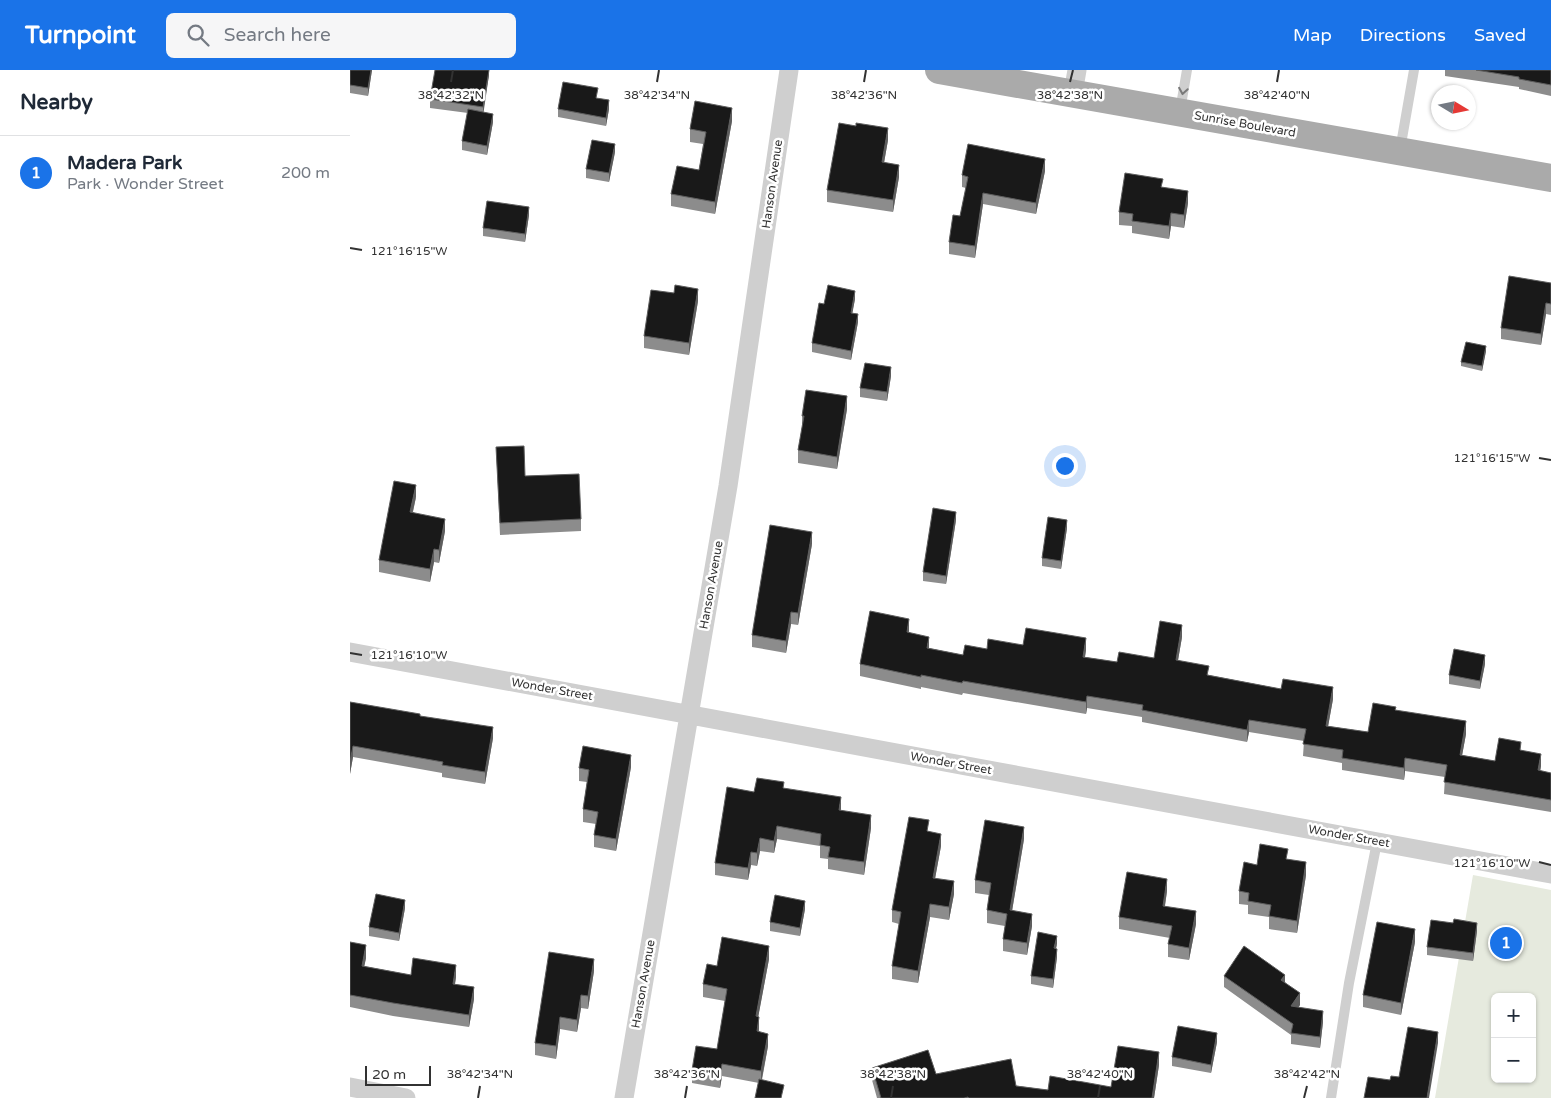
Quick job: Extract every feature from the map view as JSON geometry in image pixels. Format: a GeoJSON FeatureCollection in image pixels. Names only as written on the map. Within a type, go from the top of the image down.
{"type":"FeatureCollection","features":[{"type":"Feature","properties":{"kind":"main road","name":"Sunrise Boulevard"},"geometry":{"type":"LineString","coordinates":[[940,70],[1075,82],[1180,112],[1551,178]]}},
{"type":"Feature","properties":{"kind":"street","name":"Hanson Avenue"},"geometry":{"type":"LineString","coordinates":[[624,1098],[728,486],[789,70]]}},
{"type":"Feature","properties":{"kind":"street","name":"Wonder Street"},"geometry":{"type":"LineString","coordinates":[[350,652],[1551,874]]}},
{"type":"Feature","properties":{"kind":"street"},"geometry":{"type":"LineString","coordinates":[[350,1087],[406,1098]]}},
{"type":"Feature","properties":{"kind":"lane"},"geometry":{"type":"LineString","coordinates":[[1180,112],[1186,70]]}},
{"type":"Feature","properties":{"kind":"lane"},"geometry":{"type":"LineString","coordinates":[[1400,151],[1414,70]]}},
{"type":"Feature","properties":{"kind":"lane"},"geometry":{"type":"LineString","coordinates":[[1331,1098],[1349,983],[1377,842]]}},
{"type":"Feature","properties":{"kind":"shaded area"},"geometry":{"type":"Polygon","coordinates":[[[1473,875],[1551,890],[1551,1098],[1435,1098],[1473,875]]]}},
{"type":"Feature","properties":{"kind":"building"},"geometry":{"type":"Polygon","coordinates":[[[350,70],[371,70],[368,88],[350,85],[350,70]]]}},
{"type":"Feature","properties":{"kind":"building"},"geometry":{"type":"Polygon","coordinates":[[[435,70],[489,70],[483,107],[430,99],[435,70]]]}},
{"type":"Feature","properties":{"kind":"building"},"geometry":{"type":"Polygon","coordinates":[[[1476,70],[1551,70],[1551,85],[1519,79],[1519,77],[1476,70]]]}},
{"type":"Feature","properties":{"kind":"building"},"geometry":{"type":"Polygon","coordinates":[[[563,82],[598,88],[596,98],[609,100],[606,118],[558,109],[563,82]]]}},
{"type":"Feature","properties":{"kind":"building"},"geometry":{"type":"Polygon","coordinates":[[[695,101],[732,108],[715,202],[671,194],[677,166],[699,170],[706,132],[690,129],[695,101]]]}},
{"type":"Feature","properties":{"kind":"building"},"geometry":{"type":"Polygon","coordinates":[[[468,109],[493,114],[487,146],[462,141],[468,109]]]}},
{"type":"Feature","properties":{"kind":"building"},"geometry":{"type":"Polygon","coordinates":[[[839,123],[856,126],[856,123],[888,128],[882,162],[899,165],[893,200],[827,190],[839,123]]]}},
{"type":"Feature","properties":{"kind":"building"},"geometry":{"type":"Polygon","coordinates":[[[592,140],[615,144],[609,173],[586,169],[592,140]]]}},
{"type":"Feature","properties":{"kind":"building"},"geometry":{"type":"Polygon","coordinates":[[[968,144],[1045,159],[1036,203],[983,193],[975,246],[949,242],[953,215],[960,216],[968,177],[962,175],[968,144]]]}},
{"type":"Feature","properties":{"kind":"building"},"geometry":{"type":"Polygon","coordinates":[[[1125,173],[1163,179],[1161,187],[1188,191],[1184,215],[1171,213],[1169,226],[1132,221],[1133,214],[1119,212],[1125,173]]]}},
{"type":"Feature","properties":{"kind":"building"},"geometry":{"type":"Polygon","coordinates":[[[487,201],[529,207],[525,234],[483,228],[487,201]]]}},
{"type":"Feature","properties":{"kind":"building"},"geometry":{"type":"Polygon","coordinates":[[[1509,276],[1551,283],[1551,304],[1546,303],[1541,334],[1501,328],[1509,276]]]}},
{"type":"Feature","properties":{"kind":"building"},"geometry":{"type":"Polygon","coordinates":[[[675,285],[698,289],[689,343],[644,336],[651,290],[674,293],[675,285]]]}},
{"type":"Feature","properties":{"kind":"building"},"geometry":{"type":"Polygon","coordinates":[[[828,285],[855,291],[851,313],[858,314],[851,351],[812,343],[819,303],[824,304],[828,285]]]}},
{"type":"Feature","properties":{"kind":"building"},"geometry":{"type":"Polygon","coordinates":[[[1466,342],[1486,346],[1482,366],[1461,362],[1466,342]]]}},
{"type":"Feature","properties":{"kind":"building"},"geometry":{"type":"Polygon","coordinates":[[[865,363],[891,367],[887,392],[860,388],[865,363]]]}},
{"type":"Feature","properties":{"kind":"building"},"geometry":{"type":"Polygon","coordinates":[[[806,390],[847,396],[837,457],[798,450],[806,390]]]}},
{"type":"Feature","properties":{"kind":"building"},"geometry":{"type":"Polygon","coordinates":[[[524,446],[525,476],[579,474],[581,519],[500,523],[496,447],[524,446]]]}},
{"type":"Feature","properties":{"kind":"building"},"geometry":{"type":"Polygon","coordinates":[[[394,481],[416,485],[410,512],[445,519],[439,550],[434,549],[430,569],[379,560],[394,481]]]}},
{"type":"Feature","properties":{"kind":"building"},"geometry":{"type":"Polygon","coordinates":[[[933,508],[956,512],[946,576],[923,572],[933,508]]]}},
{"type":"Feature","properties":{"kind":"building"},"geometry":{"type":"Polygon","coordinates":[[[1048,517],[1067,520],[1061,561],[1042,558],[1048,517]]]}},
{"type":"Feature","properties":{"kind":"building"},"geometry":{"type":"Polygon","coordinates":[[[770,525],[812,532],[798,613],[791,612],[786,641],[752,635],[770,525]]]}},
{"type":"Feature","properties":{"kind":"building"},"geometry":{"type":"Polygon","coordinates":[[[870,611],[909,619],[907,632],[929,637],[927,648],[963,655],[965,645],[987,649],[988,639],[1023,645],[1026,628],[1086,638],[1083,657],[1117,662],[1119,652],[1154,658],[1160,621],[1182,625],[1176,660],[1209,666],[1207,675],[1281,689],[1283,679],[1333,687],[1326,726],[1368,732],[1373,703],[1396,707],[1395,710],[1466,721],[1460,755],[1495,761],[1499,738],[1521,742],[1520,750],[1541,754],[1538,770],[1551,773],[1551,800],[1444,782],[1447,765],[1405,758],[1404,768],[1342,758],[1343,750],[1303,744],[1306,729],[1249,720],[1247,730],[1142,710],[1143,705],[1087,696],[1086,702],[963,681],[962,683],[921,675],[921,677],[860,664],[870,611]]]}},
{"type":"Feature","properties":{"kind":"building"},"geometry":{"type":"Polygon","coordinates":[[[1454,649],[1485,655],[1480,681],[1449,675],[1454,649]]]}},
{"type":"Feature","properties":{"kind":"building"},"geometry":{"type":"Polygon","coordinates":[[[350,702],[420,714],[420,716],[493,727],[485,772],[442,765],[443,762],[353,746],[350,762],[350,702]]]}},
{"type":"Feature","properties":{"kind":"building"},"geometry":{"type":"Polygon","coordinates":[[[583,746],[631,755],[616,839],[594,835],[598,812],[583,809],[589,770],[579,768],[583,746]]]}},
{"type":"Feature","properties":{"kind":"building"},"geometry":{"type":"Polygon","coordinates":[[[757,778],[784,782],[783,788],[841,797],[839,810],[871,815],[864,862],[828,857],[830,847],[820,845],[821,834],[777,826],[774,841],[760,838],[757,853],[751,852],[748,868],[715,863],[727,787],[754,792],[757,778]]]}},
{"type":"Feature","properties":{"kind":"building"},"geometry":{"type":"Polygon","coordinates":[[[909,817],[929,820],[927,831],[941,834],[933,878],[954,881],[949,907],[930,904],[918,971],[892,966],[901,912],[892,910],[909,817]]]}},
{"type":"Feature","properties":{"kind":"building"},"geometry":{"type":"Polygon","coordinates":[[[985,820],[1024,827],[1010,910],[1032,914],[1027,943],[1003,939],[1007,914],[987,910],[991,883],[975,880],[985,820]]]}},
{"type":"Feature","properties":{"kind":"building"},"geometry":{"type":"Polygon","coordinates":[[[1260,844],[1288,849],[1286,859],[1306,862],[1297,921],[1269,916],[1271,905],[1248,901],[1249,893],[1239,891],[1244,862],[1257,865],[1260,844]]]}},
{"type":"Feature","properties":{"kind":"building"},"geometry":{"type":"Polygon","coordinates":[[[1127,872],[1167,879],[1163,906],[1196,911],[1189,948],[1168,944],[1172,926],[1119,917],[1127,872]]]}},
{"type":"Feature","properties":{"kind":"building"},"geometry":{"type":"Polygon","coordinates":[[[376,894],[405,900],[399,933],[369,927],[376,894]]]}},
{"type":"Feature","properties":{"kind":"building"},"geometry":{"type":"Polygon","coordinates":[[[775,895],[805,901],[800,928],[770,922],[775,895]]]}},
{"type":"Feature","properties":{"kind":"building"},"geometry":{"type":"Polygon","coordinates":[[[1454,919],[1477,923],[1473,953],[1427,947],[1431,920],[1453,923],[1454,919]]]}},
{"type":"Feature","properties":{"kind":"building"},"geometry":{"type":"Polygon","coordinates":[[[1377,922],[1415,929],[1401,1003],[1363,995],[1377,922]]]}},
{"type":"Feature","properties":{"kind":"building"},"geometry":{"type":"Polygon","coordinates":[[[1038,932],[1057,936],[1054,948],[1057,949],[1053,979],[1031,976],[1038,932]]]}},
{"type":"Feature","properties":{"kind":"building"},"geometry":{"type":"Polygon","coordinates":[[[722,937],[769,946],[756,1016],[759,1017],[757,1031],[768,1034],[761,1071],[722,1064],[720,1075],[692,1070],[696,1046],[717,1049],[727,989],[703,984],[707,964],[717,966],[722,937]]]}},
{"type":"Feature","properties":{"kind":"building"},"geometry":{"type":"Polygon","coordinates":[[[350,942],[366,945],[362,966],[411,975],[413,958],[456,965],[453,984],[474,987],[469,1015],[350,995],[350,942]]]}},
{"type":"Feature","properties":{"kind":"building"},"geometry":{"type":"Polygon","coordinates":[[[1244,946],[1285,975],[1281,980],[1300,993],[1291,1006],[1323,1011],[1320,1037],[1291,1033],[1293,1024],[1224,976],[1244,946]]]}},
{"type":"Feature","properties":{"kind":"building"},"geometry":{"type":"Polygon","coordinates":[[[549,952],[594,959],[588,996],[581,995],[577,1020],[560,1017],[556,1046],[535,1043],[549,952]]]}},
{"type":"Feature","properties":{"kind":"building"},"geometry":{"type":"Polygon","coordinates":[[[1178,1026],[1217,1033],[1211,1065],[1172,1057],[1178,1026]]]}},
{"type":"Feature","properties":{"kind":"building"},"geometry":{"type":"Polygon","coordinates":[[[1408,1027],[1438,1032],[1427,1098],[1364,1098],[1368,1077],[1390,1080],[1391,1076],[1399,1077],[1408,1027]]]}},
{"type":"Feature","properties":{"kind":"building"},"geometry":{"type":"Polygon","coordinates":[[[1118,1046],[1159,1052],[1152,1098],[881,1098],[872,1068],[928,1050],[936,1074],[1011,1059],[1016,1086],[1048,1090],[1050,1076],[1111,1087],[1118,1046]]]}},
{"type":"Feature","properties":{"kind":"building"},"geometry":{"type":"Polygon","coordinates":[[[759,1079],[784,1085],[781,1098],[755,1098],[759,1079]]]}},
{"type":"Feature","properties":{"kind":"place","name":"Madera Park"},"geometry":{"type":"Point","coordinates":[1506,943]}}]}
